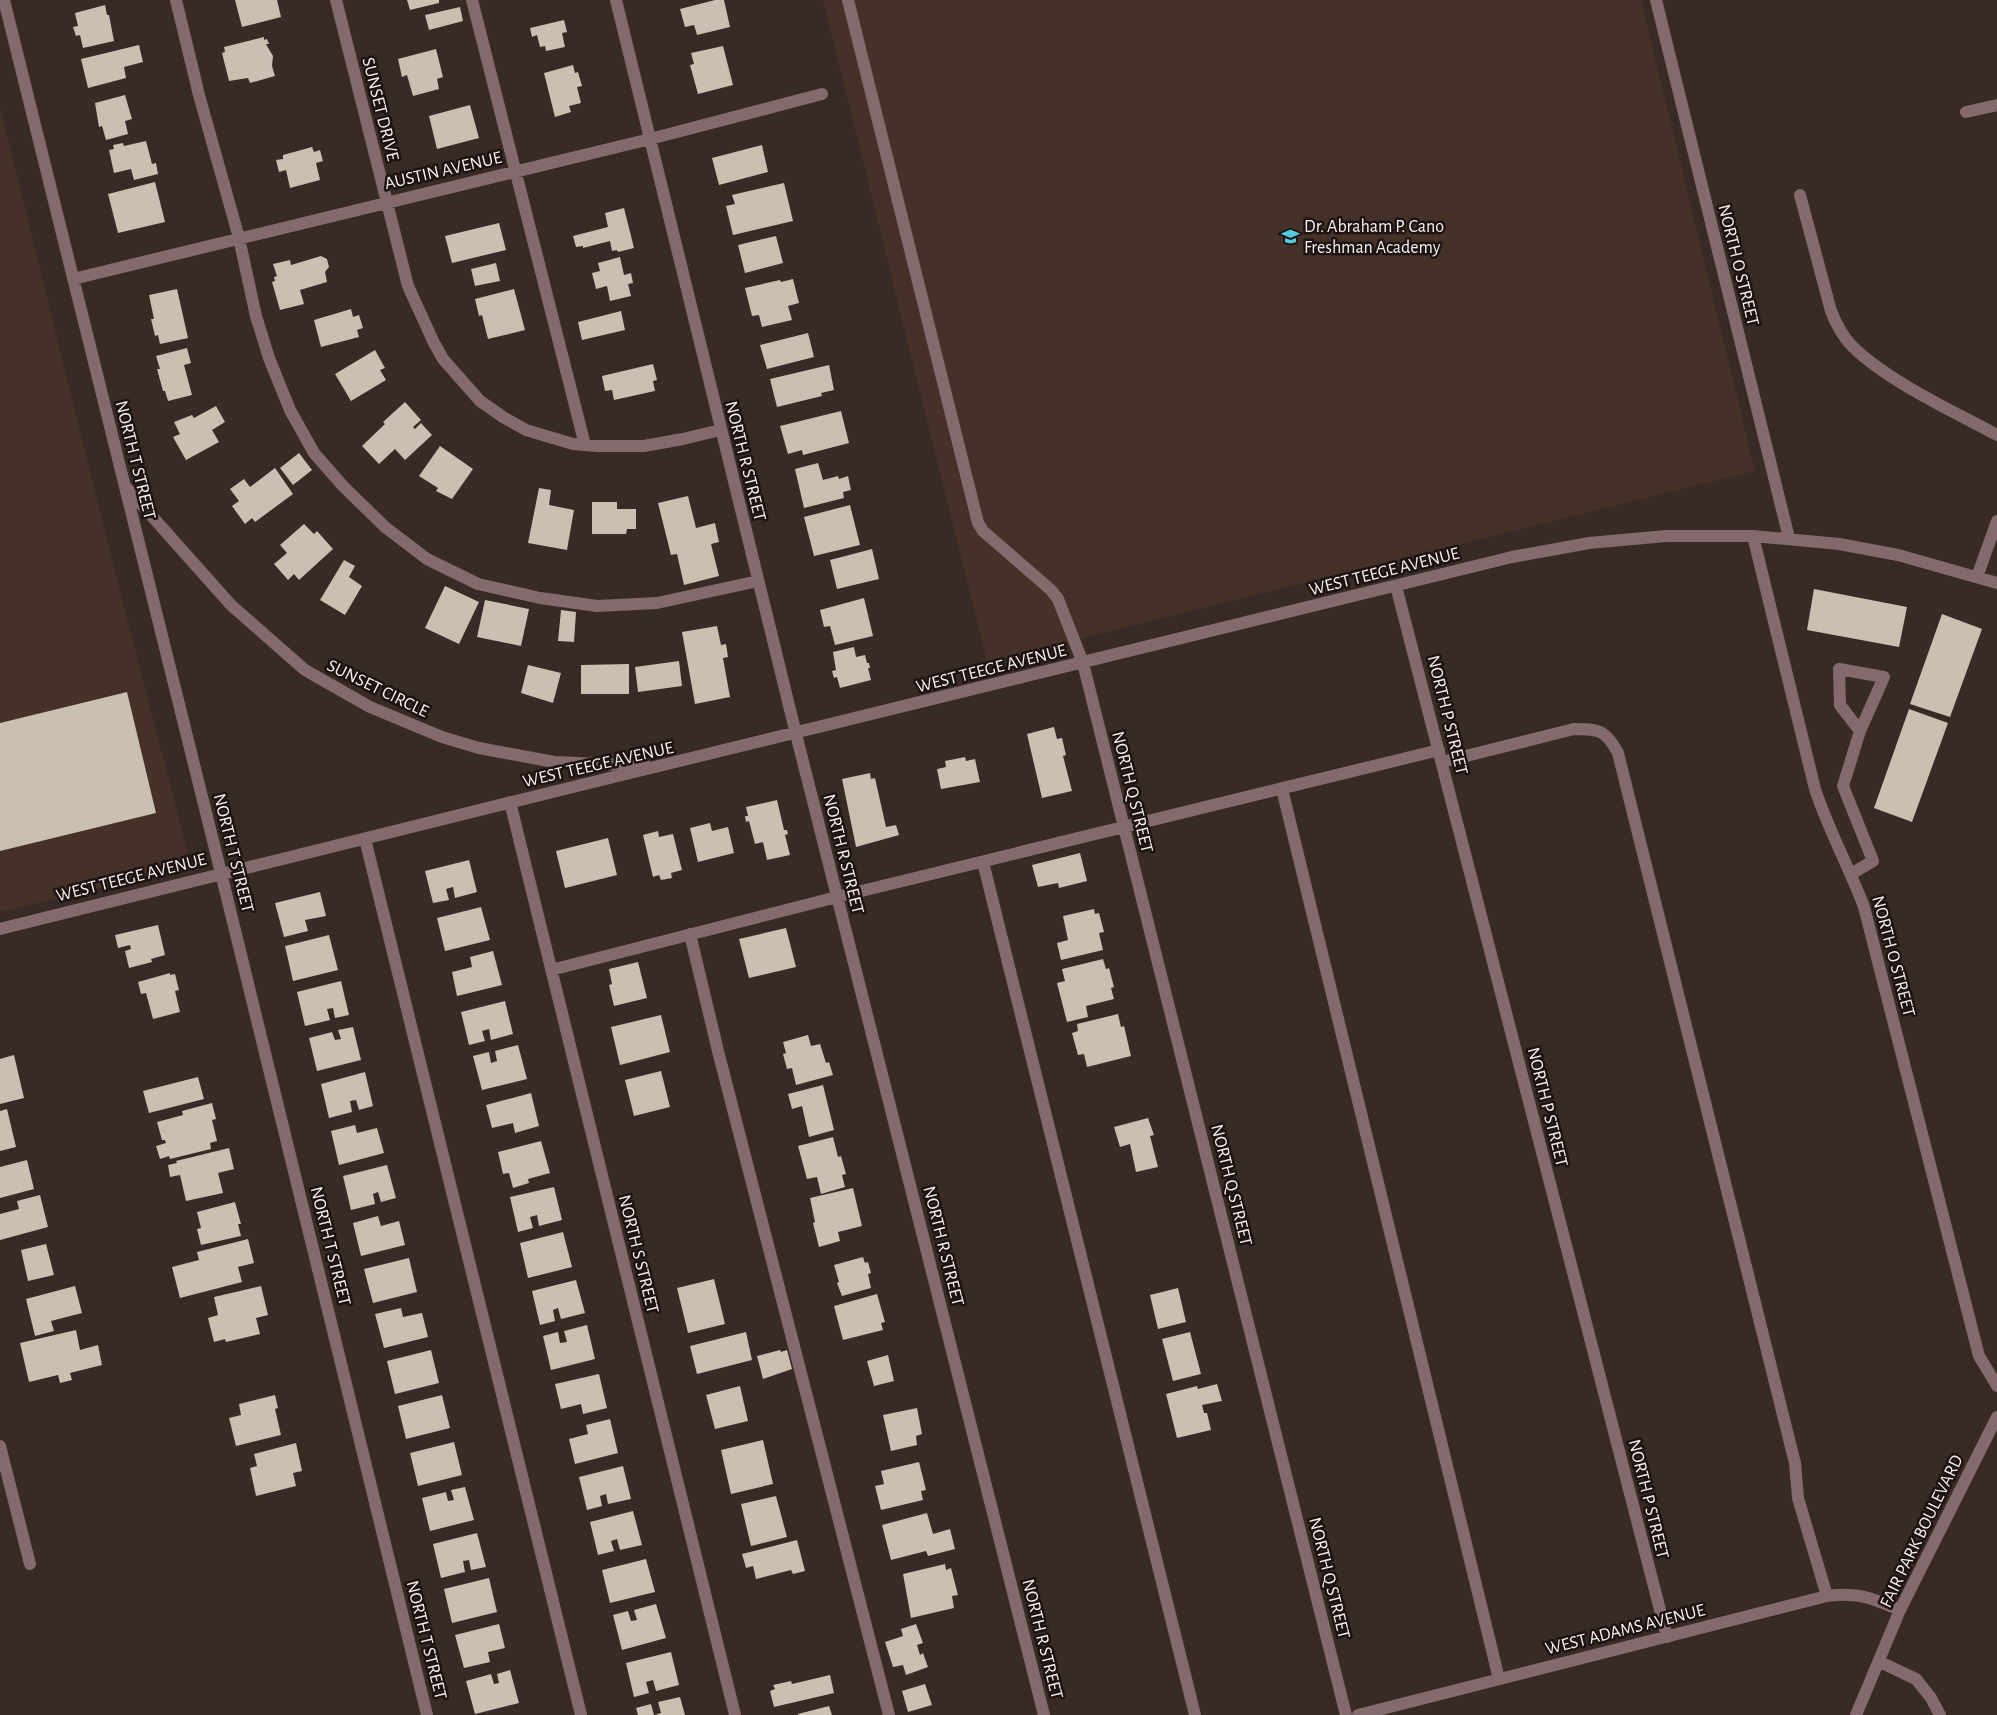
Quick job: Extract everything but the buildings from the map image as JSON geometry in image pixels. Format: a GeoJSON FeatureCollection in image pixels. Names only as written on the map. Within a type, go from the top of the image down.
{"type":"FeatureCollection","features":[{"type":"Feature","properties":{"kind":"street","name":"NORTH T STREET"},"geometry":{"type":"LineString","coordinates":[[4,0],[221,873],[427,1715]]}},
{"type":"Feature","properties":{"kind":"street"},"geometry":{"type":"LineString","coordinates":[[176,0],[199,95],[239,238],[256,316],[269,358],[290,410],[314,453],[343,486],[385,527],[427,559],[478,584],[540,598],[596,606],[657,603],[758,581]]}},
{"type":"Feature","properties":{"kind":"street","name":"SUNSET DRIVE"},"geometry":{"type":"LineString","coordinates":[[336,0],[408,286],[434,343],[443,358],[480,401],[502,417],[526,430],[549,438],[585,445],[644,446],[683,440],[720,430]]}},
{"type":"Feature","properties":{"kind":"street"},"geometry":{"type":"LineString","coordinates":[[472,0],[585,445]]}},
{"type":"Feature","properties":{"kind":"street","name":"NORTH R STREET"},"geometry":{"type":"LineString","coordinates":[[616,0],[720,430],[1044,1715]]}},
{"type":"Feature","properties":{"kind":"street","name":"NORTH Q STREET"},"geometry":{"type":"LineString","coordinates":[[848,0],[978,523],[983,530],[1052,590],[1058,599],[1083,663],[1346,1715]]}},
{"type":"Feature","properties":{"kind":"street","name":"NORTH O STREET"},"geometry":{"type":"LineString","coordinates":[[1656,0],[1788,538]]}},
{"type":"Feature","properties":{"kind":"street","name":"AUSTIN AVENUE"},"geometry":{"type":"LineString","coordinates":[[73,279],[650,139],[822,94]]}},
{"type":"Feature","properties":{"kind":"street"},"geometry":{"type":"LineString","coordinates":[[1966,112],[1997,105]]}},
{"type":"Feature","properties":{"kind":"street"},"geometry":{"type":"LineString","coordinates":[[1800,195],[1831,311],[1838,328],[1852,346],[1867,359],[1915,390],[1997,435]]}},
{"type":"Feature","properties":{"kind":"street","name":"SUNSET CIRCLE"},"geometry":{"type":"LineString","coordinates":[[124,485],[231,605],[304,670],[370,707],[442,737],[479,748],[554,762],[664,766]]}},
{"type":"Feature","properties":{"kind":"street"},"geometry":{"type":"LineString","coordinates":[[1977,577],[1997,521]]}},
{"type":"Feature","properties":{"kind":"street","name":"WEST TEEGE AVENUE"},"geometry":{"type":"LineString","coordinates":[[0,929],[221,873],[796,734],[1512,557],[1589,543],[1666,536],[1788,538],[1839,544],[1898,555],[1997,583]]}},
{"type":"Feature","properties":{"kind":"street","name":"NORTH O STREET"},"geometry":{"type":"LineString","coordinates":[[1753,536],[1814,789],[1823,815],[1851,874],[1864,907],[1979,1356],[1997,1386]]}},
{"type":"Feature","properties":{"kind":"street","name":"NORTH P STREET"},"geometry":{"type":"LineString","coordinates":[[1396,586],[1667,1637]]}},
{"type":"Feature","properties":{"kind":"street"},"geometry":{"type":"LineString","coordinates":[[1851,874],[1872,861],[1843,786],[1860,731],[1884,676],[1839,669],[1840,704],[1860,731]]}},
{"type":"Feature","properties":{"kind":"street"},"geometry":{"type":"LineString","coordinates":[[551,970],[837,897],[1282,789],[1574,729],[1595,729],[1610,738],[1618,753],[1794,1463],[1798,1498],[1827,1596]]}},
{"type":"Feature","properties":{"kind":"street"},"geometry":{"type":"LineString","coordinates":[[1282,789],[1499,1679]]}},
{"type":"Feature","properties":{"kind":"street","name":"NORTH S STREET"},"geometry":{"type":"LineString","coordinates":[[510,802],[735,1715]]}},
{"type":"Feature","properties":{"kind":"street"},"geometry":{"type":"LineString","coordinates":[[365,839],[581,1715]]}},
{"type":"Feature","properties":{"kind":"street"},"geometry":{"type":"LineString","coordinates":[[983,862],[1195,1715]]}},
{"type":"Feature","properties":{"kind":"street"},"geometry":{"type":"LineString","coordinates":[[690,934],[718,1051],[890,1715]]}},
{"type":"Feature","properties":{"kind":"street","name":"FAIR PARK BOULEVARD"},"geometry":{"type":"LineString","coordinates":[[1856,1715],[1880,1662],[1900,1610],[1997,1416]]}},
{"type":"Feature","properties":{"kind":"street"},"geometry":{"type":"LineString","coordinates":[[0,1446],[30,1564]]}},
{"type":"Feature","properties":{"kind":"street","name":"WEST ADAMS AVENUE"},"geometry":{"type":"LineString","coordinates":[[1358,1715],[1827,1596],[1845,1594],[1867,1596],[1900,1610]]}},
{"type":"Feature","properties":{"kind":"street"},"geometry":{"type":"LineString","coordinates":[[1880,1662],[1916,1679],[1931,1698],[1940,1715]]}},
{"type":"Feature","properties":{"kind":"shaded area","name":"Dr. Abraham P. Cano Freshman Academy"},"geometry":{"type":"Polygon","coordinates":[[[823,0],[1641,0],[1755,471],[987,662],[823,0]]]}},
{"type":"Feature","properties":{"kind":"shaded area"},"geometry":{"type":"Polygon","coordinates":[[[0,107],[110,552],[191,866],[0,912],[0,107]]]}},
{"type":"Feature","properties":{"kind":"place","name":"Dr. Abraham P. Cano Freshman Academy"},"geometry":{"type":"Point","coordinates":[1290,236]}}]}
